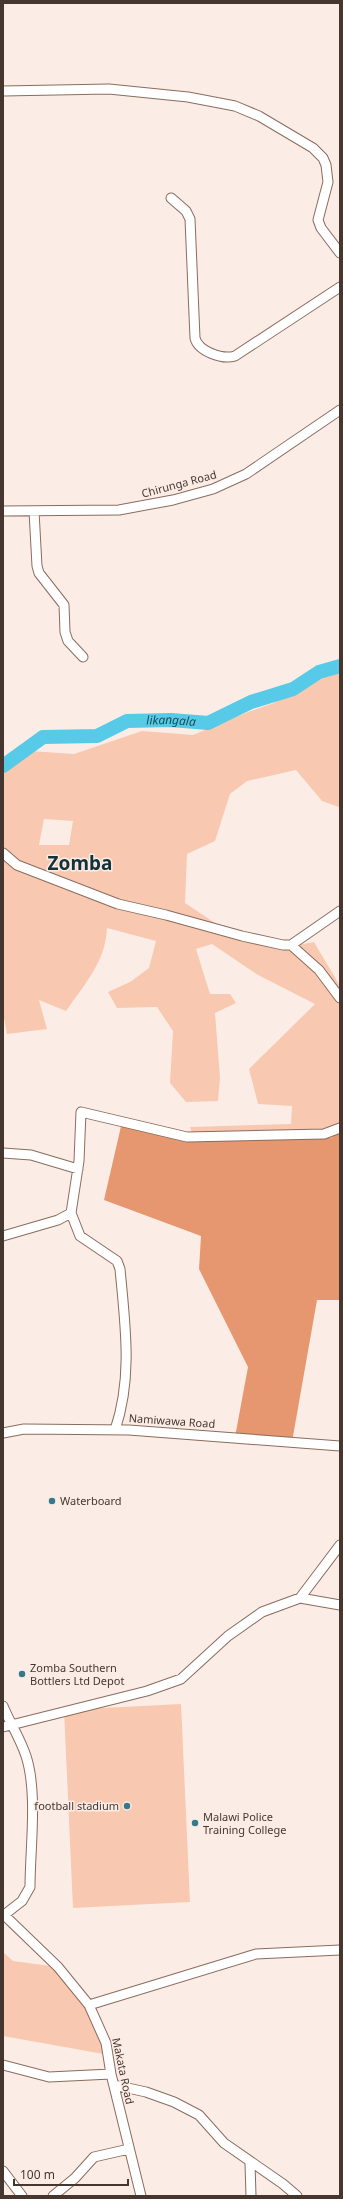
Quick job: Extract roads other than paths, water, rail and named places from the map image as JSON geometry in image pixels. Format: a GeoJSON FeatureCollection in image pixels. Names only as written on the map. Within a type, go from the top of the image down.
{"type":"FeatureCollection","features":[{"type":"Feature","properties":{"kind":"street"},"geometry":{"type":"LineString","coordinates":[[3,91],[109,89],[188,97],[235,106],[259,116],[313,148],[323,158],[326,165],[328,182],[318,220],[321,228],[340,252]]}},
{"type":"Feature","properties":{"kind":"street"},"geometry":{"type":"LineString","coordinates":[[171,198],[186,210],[190,220],[195,338],[196,343],[204,349],[225,357],[235,356],[340,287]]}},
{"type":"Feature","properties":{"kind":"street","name":"Chirunga Road"},"geometry":{"type":"LineString","coordinates":[[3,511],[119,510],[172,500],[213,489],[246,474],[340,410]]}},
{"type":"Feature","properties":{"kind":"street"},"geometry":{"type":"LineString","coordinates":[[34,511],[37,566],[39,573],[64,605],[65,632],[68,641],[83,657]]}},
{"type":"Feature","properties":{"kind":"street"},"geometry":{"type":"LineString","coordinates":[[3,854],[17,865],[118,904],[283,945],[291,945],[340,911]]}},
{"type":"Feature","properties":{"kind":"street"},"geometry":{"type":"LineString","coordinates":[[291,945],[319,970],[340,998]]}},
{"type":"Feature","properties":{"kind":"street"},"geometry":{"type":"LineString","coordinates":[[115,1430],[121,1413],[127,1378],[120,1270],[116,1261],[80,1236],[70,1213],[78,1169],[81,1112],[187,1137],[324,1134],[340,1128]]}},
{"type":"Feature","properties":{"kind":"street"},"geometry":{"type":"LineString","coordinates":[[3,1153],[31,1155],[78,1169]]}},
{"type":"Feature","properties":{"kind":"street"},"geometry":{"type":"LineString","coordinates":[[3,1236],[58,1220],[70,1213]]}},
{"type":"Feature","properties":{"kind":"street","name":"Namiwawa Road"},"geometry":{"type":"LineString","coordinates":[[3,1433],[24,1429],[115,1430],[340,1446]]}},
{"type":"Feature","properties":{"kind":"street"},"geometry":{"type":"LineString","coordinates":[[300,1598],[340,1545]]}},
{"type":"Feature","properties":{"kind":"street"},"geometry":{"type":"LineString","coordinates":[[7,1726],[146,1691],[181,1679],[228,1636],[262,1612],[300,1598],[339,1604]]}},
{"type":"Feature","properties":{"kind":"street"},"geometry":{"type":"LineString","coordinates":[[3,1706],[7,1726],[19,1737],[32,1781],[30,1887],[22,1901],[3,1915]]}},
{"type":"Feature","properties":{"kind":"street","name":"Makata Road"},"geometry":{"type":"LineString","coordinates":[[3,1915],[58,1968],[89,2006],[106,2043],[111,2074],[141,2196]]}},
{"type":"Feature","properties":{"kind":"street"},"geometry":{"type":"LineString","coordinates":[[89,2006],[256,1954],[340,1950]]}},
{"type":"Feature","properties":{"kind":"street"},"geometry":{"type":"LineString","coordinates":[[3,2065],[50,2077],[111,2074]]}},
{"type":"Feature","properties":{"kind":"street"},"geometry":{"type":"LineString","coordinates":[[114,2084],[146,2092],[189,2109],[199,2115],[224,2143],[250,2163],[283,2184],[297,2196]]}},
{"type":"Feature","properties":{"kind":"street"},"geometry":{"type":"LineString","coordinates":[[53,2196],[75,2178],[94,2157],[129,2149]]}},
{"type":"Feature","properties":{"kind":"street"},"geometry":{"type":"LineString","coordinates":[[250,2163],[251,2196]]}},
{"type":"Feature","properties":{"kind":"street"},"geometry":{"type":"LineString","coordinates":[[3,2171],[22,2196]]}},
{"type":"Feature","properties":{"kind":"waterway","name":"likangala"},"geometry":{"type":"LineString","coordinates":[[3,766],[43,737],[97,736],[127,721],[171,720],[208,723],[251,702],[293,689],[319,672],[340,666]]}},
{"type":"Feature","properties":{"kind":"place","name":"Waterboard"},"geometry":{"type":"Point","coordinates":[52,1501]}},
{"type":"Feature","properties":{"kind":"place","name":"Zomba Southern Bottlers Ltd Depot"},"geometry":{"type":"Point","coordinates":[22,1674]}},
{"type":"Feature","properties":{"kind":"place","name":"football stadium"},"geometry":{"type":"Point","coordinates":[127,1806]}},
{"type":"Feature","properties":{"kind":"place","name":"Malawi Police Training College"},"geometry":{"type":"Point","coordinates":[195,1823]}},
{"type":"Feature","properties":{"kind":"district","name":"Zomba"},"geometry":{"type":"Point","coordinates":[80,863]}}]}
